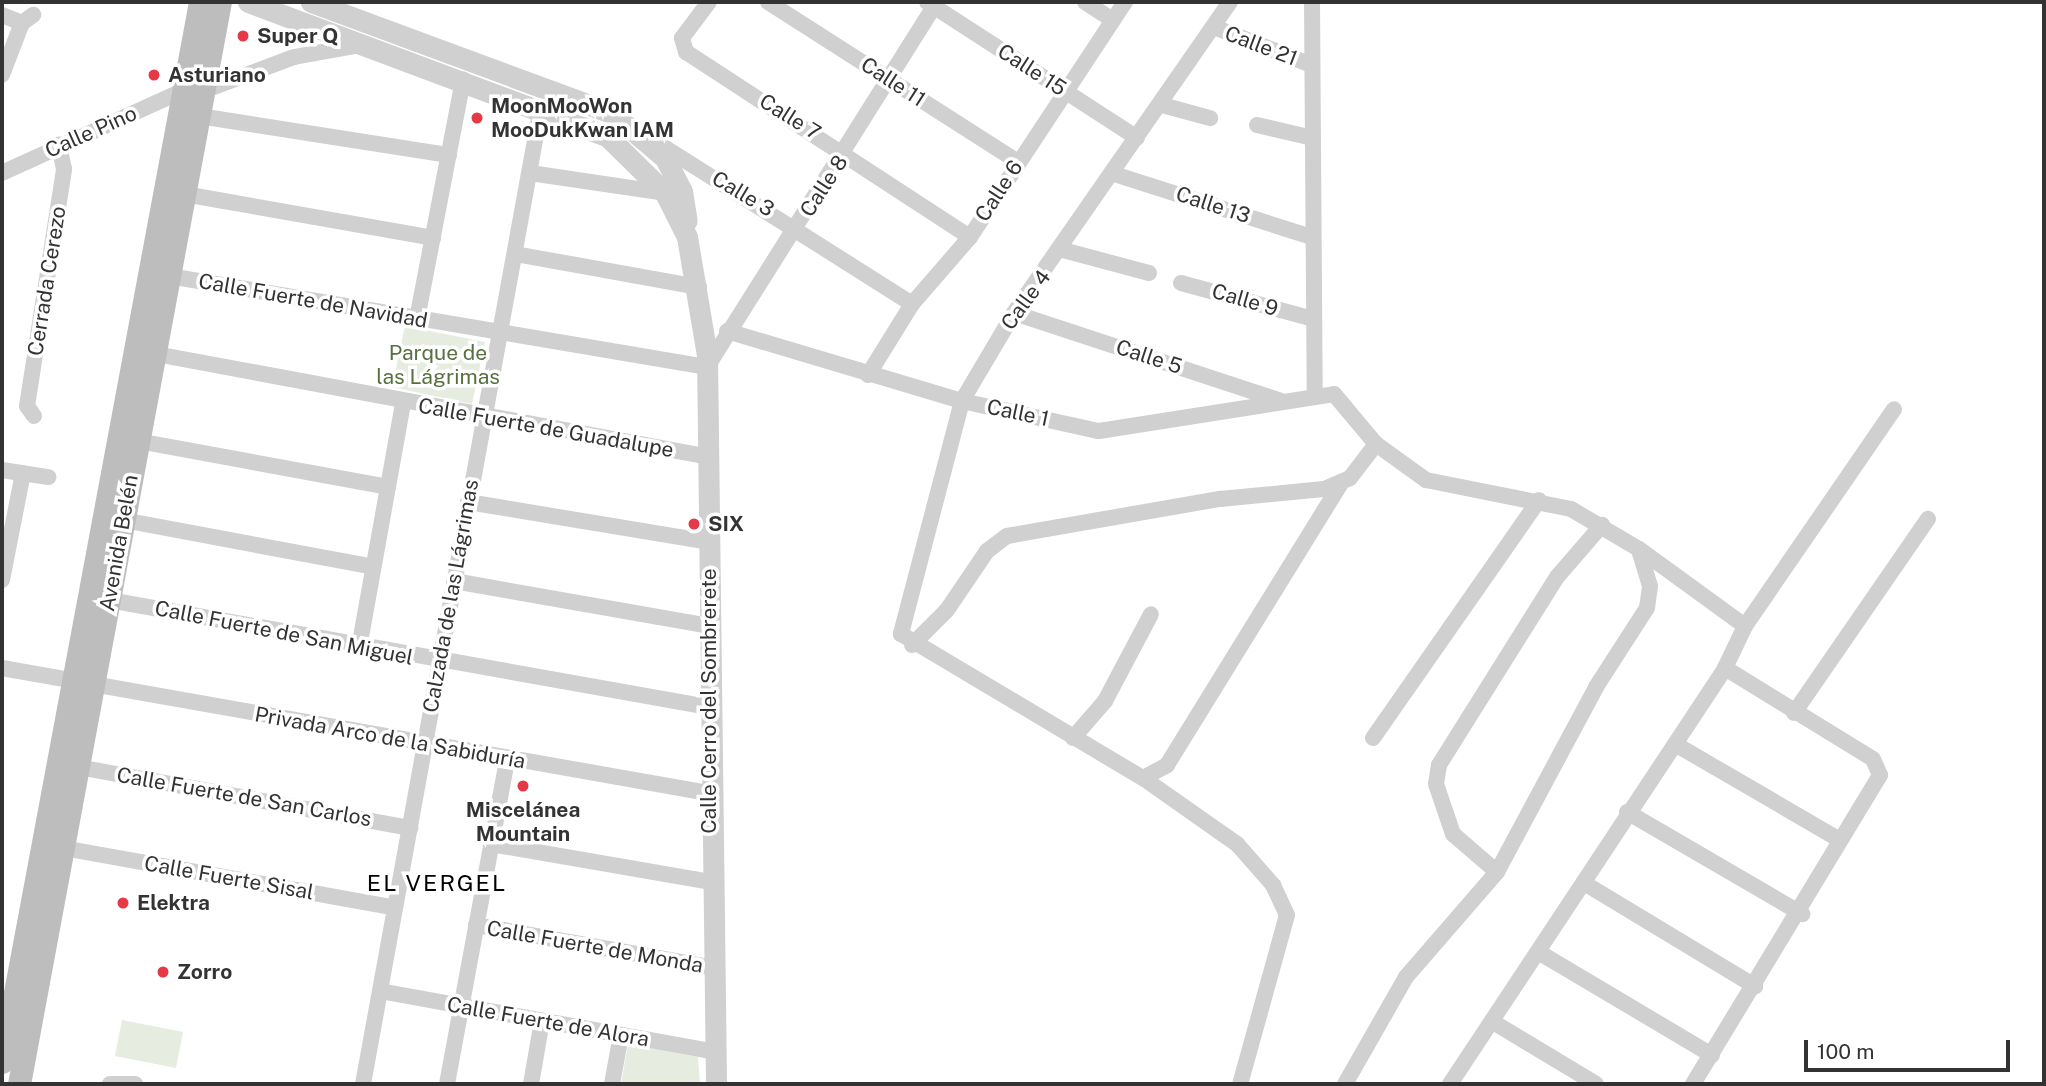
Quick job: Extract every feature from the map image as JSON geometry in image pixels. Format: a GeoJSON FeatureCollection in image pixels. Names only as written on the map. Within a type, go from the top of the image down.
{"type":"FeatureCollection","features":[{"type":"Feature","properties":{"kind":"main road","name":"Avenida Belén"},"geometry":{"type":"LineString","coordinates":[[2,1062],[83,681],[192,92],[200,2]]}},
{"type":"Feature","properties":{"kind":"main road","name":"Avenida Belén"},"geometry":{"type":"LineString","coordinates":[[19,1084],[78,767],[83,681],[109,600],[138,441],[144,352],[169,276],[199,116],[192,92],[219,2]]}},
{"type":"Feature","properties":{"kind":"street","name":"Calle Cerro del Sombrerete"},"geometry":{"type":"LineString","coordinates":[[248,2],[541,107],[607,136],[665,194],[687,237]]}},
{"type":"Feature","properties":{"kind":"street","name":"Calle Cerro del Sombrerete"},"geometry":{"type":"LineString","coordinates":[[311,2],[551,89],[642,133],[682,191],[687,237],[699,287],[707,367],[710,457],[708,793],[716,1084]]}},
{"type":"Feature","properties":{"kind":"street","name":"Calle 7"},"geometry":{"type":"LineString","coordinates":[[709,2],[679,47],[846,152],[970,237]]}},
{"type":"Feature","properties":{"kind":"street","name":"Calle 11"},"geometry":{"type":"LineString","coordinates":[[768,2],[1018,162]]}},
{"type":"Feature","properties":{"kind":"street"},"geometry":{"type":"LineString","coordinates":[[1085,2],[1113,20]]}},
{"type":"Feature","properties":{"kind":"street","name":"Calle 6"},"geometry":{"type":"LineString","coordinates":[[868,375],[912,304],[970,237],[1125,2]]}},
{"type":"Feature","properties":{"kind":"street","name":"Calle 4"},"geometry":{"type":"LineString","coordinates":[[906,640],[962,401],[1014,313],[1063,250],[1230,2]]}},
{"type":"Feature","properties":{"kind":"street"},"geometry":{"type":"LineString","coordinates":[[1312,2],[1309,64],[1313,138],[1310,318],[1315,397],[1342,398],[1376,444],[1426,480],[1539,500],[1602,525],[1745,626]]}},
{"type":"Feature","properties":{"kind":"street","name":"Calle 8"},"geometry":{"type":"LineString","coordinates":[[707,367],[727,331],[846,152],[933,3]]}},
{"type":"Feature","properties":{"kind":"street","name":"Calle 15"},"geometry":{"type":"LineString","coordinates":[[933,3],[1137,138]]}},
{"type":"Feature","properties":{"kind":"street"},"geometry":{"type":"LineString","coordinates":[[2,15],[28,19],[2,75]]}},
{"type":"Feature","properties":{"kind":"street","name":"Calle 21"},"geometry":{"type":"LineString","coordinates":[[1214,27],[1309,64]]}},
{"type":"Feature","properties":{"kind":"street","name":"Calle Pino"},"geometry":{"type":"LineString","coordinates":[[2,173],[59,145],[192,92],[295,57],[369,44]]}},
{"type":"Feature","properties":{"kind":"street"},"geometry":{"type":"LineString","coordinates":[[417,319],[463,79]]}},
{"type":"Feature","properties":{"kind":"street"},"geometry":{"type":"LineString","coordinates":[[1163,104],[1210,118]]}},
{"type":"Feature","properties":{"kind":"street","name":"Calzada de las Lágrimas"},"geometry":{"type":"LineString","coordinates":[[363,1084],[482,419],[541,107]]}},
{"type":"Feature","properties":{"kind":"street"},"geometry":{"type":"LineString","coordinates":[[199,116],[449,155]]}},
{"type":"Feature","properties":{"kind":"street"},"geometry":{"type":"LineString","coordinates":[[1257,125],[1313,138]]}},
{"type":"Feature","properties":{"kind":"street","name":"Calle 3"},"geometry":{"type":"LineString","coordinates":[[642,133],[797,226],[912,304]]}},
{"type":"Feature","properties":{"kind":"street","name":"Cerrada Cerezo"},"geometry":{"type":"LineString","coordinates":[[34,416],[27,406],[64,169],[59,145]]}},
{"type":"Feature","properties":{"kind":"street"},"geometry":{"type":"LineString","coordinates":[[530,173],[665,194]]}},
{"type":"Feature","properties":{"kind":"street","name":"Calle 13"},"geometry":{"type":"LineString","coordinates":[[1114,174],[1311,237]]}},
{"type":"Feature","properties":{"kind":"street"},"geometry":{"type":"LineString","coordinates":[[184,194],[433,238]]}},
{"type":"Feature","properties":{"kind":"street"},"geometry":{"type":"LineString","coordinates":[[1063,250],[1149,273]]}},
{"type":"Feature","properties":{"kind":"street"},"geometry":{"type":"LineString","coordinates":[[515,254],[699,287]]}},
{"type":"Feature","properties":{"kind":"street","name":"Calle Fuerte de Navidad"},"geometry":{"type":"LineString","coordinates":[[169,276],[500,335],[707,367]]}},
{"type":"Feature","properties":{"kind":"street","name":"Calle 9"},"geometry":{"type":"LineString","coordinates":[[1181,283],[1310,318]]}},
{"type":"Feature","properties":{"kind":"street","name":"Calle 5"},"geometry":{"type":"LineString","coordinates":[[1014,313],[1283,402]]}},
{"type":"Feature","properties":{"kind":"street","name":"Calle 1"},"geometry":{"type":"LineString","coordinates":[[727,331],[962,401],[1099,431],[1315,397]]}},
{"type":"Feature","properties":{"kind":"street","name":"Calle Fuerte de Guadalupe"},"geometry":{"type":"LineString","coordinates":[[144,352],[482,419],[710,457]]}},
{"type":"Feature","properties":{"kind":"street"},"geometry":{"type":"LineString","coordinates":[[359,648],[403,403]]}},
{"type":"Feature","properties":{"kind":"street"},"geometry":{"type":"LineString","coordinates":[[1450,1084],[1540,953],[1627,812],[1725,668],[1745,626],[1894,409]]}},
{"type":"Feature","properties":{"kind":"street"},"geometry":{"type":"LineString","coordinates":[[138,441],[388,487]]}},
{"type":"Feature","properties":{"kind":"street"},"geometry":{"type":"LineString","coordinates":[[1143,778],[1167,765],[1342,482],[1376,444]]}},
{"type":"Feature","properties":{"kind":"street"},"geometry":{"type":"LineString","coordinates":[[2,470],[48,477]]}},
{"type":"Feature","properties":{"kind":"street"},"geometry":{"type":"LineString","coordinates":[[2,580],[23,473]]}},
{"type":"Feature","properties":{"kind":"street"},"geometry":{"type":"LineString","coordinates":[[1240,1084],[1287,915],[1273,886],[1237,844],[1143,778],[906,640],[947,610],[986,551],[1007,536],[1342,482]]}},
{"type":"Feature","properties":{"kind":"street"},"geometry":{"type":"LineString","coordinates":[[1373,738],[1539,500]]}},
{"type":"Feature","properties":{"kind":"street"},"geometry":{"type":"LineString","coordinates":[[468,502],[709,542]]}},
{"type":"Feature","properties":{"kind":"street"},"geometry":{"type":"LineString","coordinates":[[1794,713],[1928,519]]}},
{"type":"Feature","properties":{"kind":"street"},"geometry":{"type":"LineString","coordinates":[[123,520],[373,567]]}},
{"type":"Feature","properties":{"kind":"street"},"geometry":{"type":"LineString","coordinates":[[1497,872],[1453,834],[1436,784],[1439,765],[1558,577],[1602,525]]}},
{"type":"Feature","properties":{"kind":"street"},"geometry":{"type":"LineString","coordinates":[[1345,1084],[1406,977],[1497,872],[1596,687],[1647,608],[1650,586],[1639,549]]}},
{"type":"Feature","properties":{"kind":"street"},"geometry":{"type":"LineString","coordinates":[[454,581],[709,626]]}},
{"type":"Feature","properties":{"kind":"street","name":"Calle Fuerte de San Miguel"},"geometry":{"type":"LineString","coordinates":[[109,600],[359,648],[708,707]]}},
{"type":"Feature","properties":{"kind":"street"},"geometry":{"type":"LineString","coordinates":[[1073,737],[1105,701],[1151,614]]}},
{"type":"Feature","properties":{"kind":"street","name":"Privada Arco de la Sabiduría"},"geometry":{"type":"LineString","coordinates":[[2,668],[424,745],[708,793]]}},
{"type":"Feature","properties":{"kind":"street"},"geometry":{"type":"LineString","coordinates":[[1693,1084],[1802,914],[1880,769],[1725,668]]}},
{"type":"Feature","properties":{"kind":"street"},"geometry":{"type":"LineString","coordinates":[[1675,744],[1840,840]]}},
{"type":"Feature","properties":{"kind":"street"},"geometry":{"type":"LineString","coordinates":[[447,1084],[507,759]]}},
{"type":"Feature","properties":{"kind":"street","name":"Calle Fuerte de San Carlos"},"geometry":{"type":"LineString","coordinates":[[78,767],[410,828]]}},
{"type":"Feature","properties":{"kind":"street"},"geometry":{"type":"LineString","coordinates":[[1627,812],[1802,914]]}},
{"type":"Feature","properties":{"kind":"street"},"geometry":{"type":"LineString","coordinates":[[491,844],[712,881]]}},
{"type":"Feature","properties":{"kind":"street","name":"Calle Fuerte Sisal"},"geometry":{"type":"LineString","coordinates":[[63,848],[395,908]]}},
{"type":"Feature","properties":{"kind":"street"},"geometry":{"type":"LineString","coordinates":[[1584,883],[1755,986]]}},
{"type":"Feature","properties":{"kind":"street","name":"Calle Fuerte de Monda"},"geometry":{"type":"LineString","coordinates":[[476,925],[714,968]]}},
{"type":"Feature","properties":{"kind":"street"},"geometry":{"type":"LineString","coordinates":[[1540,953],[1712,1055]]}},
{"type":"Feature","properties":{"kind":"street","name":"Calle Fuerte de Alora"},"geometry":{"type":"LineString","coordinates":[[380,991],[716,1052]]}},
{"type":"Feature","properties":{"kind":"street"},"geometry":{"type":"LineString","coordinates":[[531,1084],[542,1021]]}},
{"type":"Feature","properties":{"kind":"street"},"geometry":{"type":"LineString","coordinates":[[1493,1022],[1596,1084]]}},
{"type":"Feature","properties":{"kind":"street"},"geometry":{"type":"LineString","coordinates":[[612,1084],[621,1035]]}},
{"type":"Feature","properties":{"kind":"street"},"geometry":{"type":"LineString","coordinates":[[110,1084],[135,1084]]}},
{"type":"Feature","properties":{"kind":"green space","name":"Parque de las Lágrimas"},"geometry":{"type":"Polygon","coordinates":[[[405,326],[485,342],[472,404],[392,387],[405,326]]]}},
{"type":"Feature","properties":{"kind":"green space"},"geometry":{"type":"Polygon","coordinates":[[[122,1020],[183,1032],[176,1068],[115,1056],[122,1020]]]}},
{"type":"Feature","properties":{"kind":"green space"},"geometry":{"type":"Polygon","coordinates":[[[628,1044],[698,1057],[700,1084],[621,1084],[628,1044]]]}},
{"type":"Feature","properties":{"kind":"place","name":"Super Q"},"geometry":{"type":"Point","coordinates":[243,36]}},
{"type":"Feature","properties":{"kind":"place","name":"Asturiano"},"geometry":{"type":"Point","coordinates":[154,75]}},
{"type":"Feature","properties":{"kind":"place","name":"MoonMooWon MooDukKwan IAM"},"geometry":{"type":"Point","coordinates":[477,118]}},
{"type":"Feature","properties":{"kind":"place","name":"SIX"},"geometry":{"type":"Point","coordinates":[694,524]}},
{"type":"Feature","properties":{"kind":"place","name":"Miscelánea Mountain"},"geometry":{"type":"Point","coordinates":[523,786]}},
{"type":"Feature","properties":{"kind":"place","name":"Elektra"},"geometry":{"type":"Point","coordinates":[123,903]}},
{"type":"Feature","properties":{"kind":"place","name":"Zorro"},"geometry":{"type":"Point","coordinates":[163,972]}},
{"type":"Feature","properties":{"kind":"district","name":"EL VERGEL"},"geometry":{"type":"Point","coordinates":[437,883]}}]}
